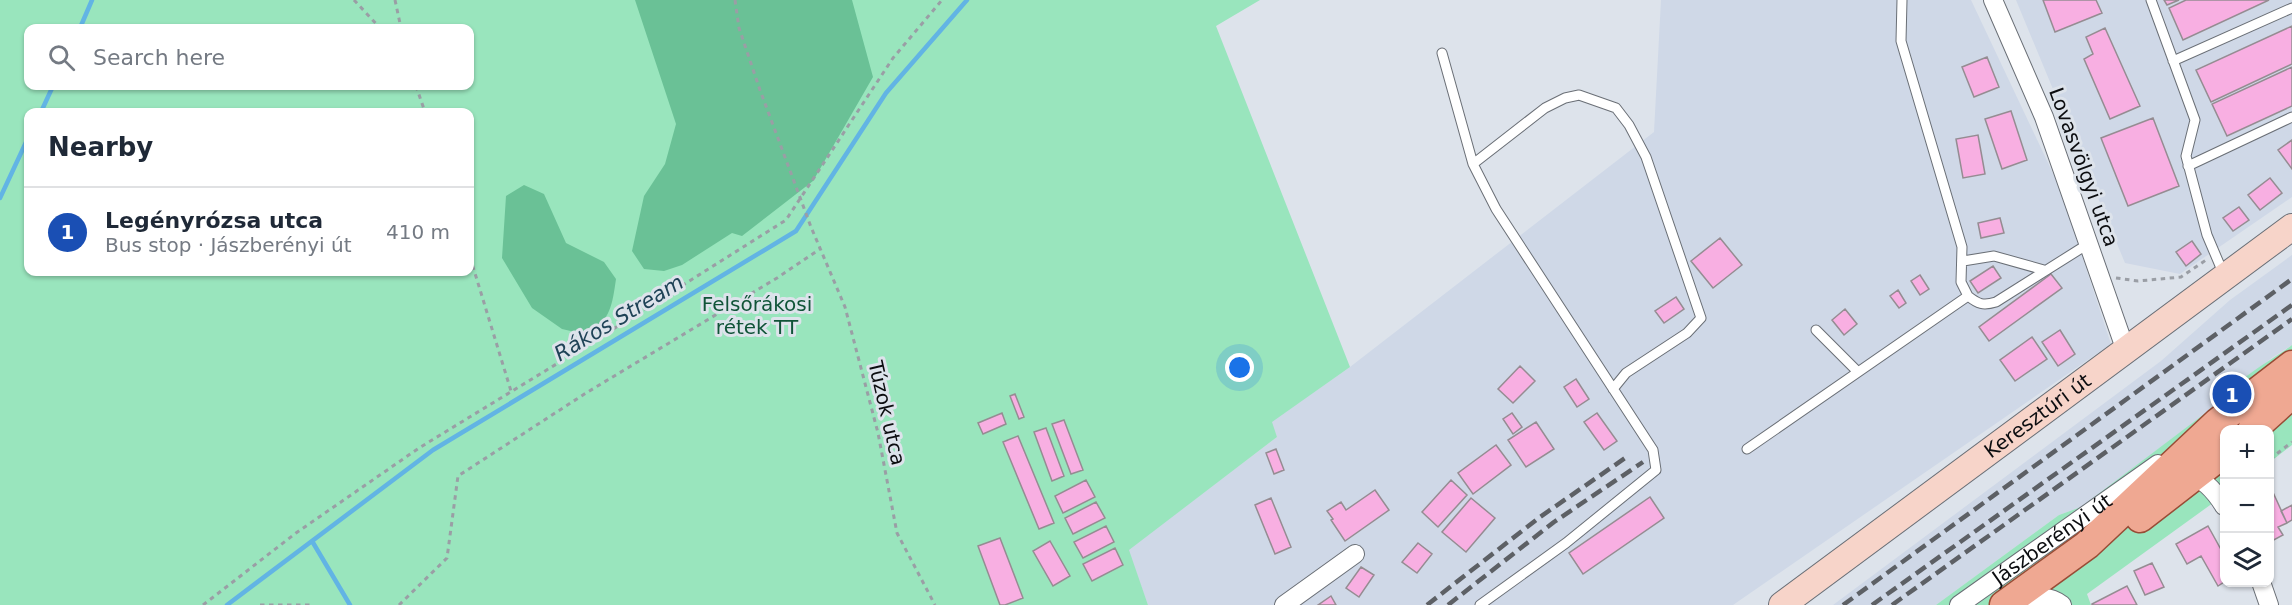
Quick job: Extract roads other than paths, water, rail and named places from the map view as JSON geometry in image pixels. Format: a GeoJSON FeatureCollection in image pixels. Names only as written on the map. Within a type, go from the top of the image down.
{"type":"FeatureCollection","features":[{"type":"Feature","properties":{"kind":"main road","name":"Keresztúri út"},"geometry":{"type":"LineString","coordinates":[[1782,605],[2126,351],[2220,266],[2292,227]]}},
{"type":"Feature","properties":{"kind":"main road","name":"Jászberényi út"},"geometry":{"type":"LineString","coordinates":[[2004,605],[2087,545],[2157,471],[2292,365]]}},
{"type":"Feature","properties":{"kind":"main road"},"geometry":{"type":"LineString","coordinates":[[2257,425],[2292,394]]}},
{"type":"Feature","properties":{"kind":"main road","name":"Jászberényi út"},"geometry":{"type":"LineString","coordinates":[[2087,545],[2104,546],[2220,456]]}},
{"type":"Feature","properties":{"kind":"street","name":"Lovasvölgyi utca"},"geometry":{"type":"LineString","coordinates":[[1993,0],[2044,117],[2126,351]]}},
{"type":"Feature","properties":{"kind":"street"},"geometry":{"type":"LineString","coordinates":[[2157,471],[2196,476],[2220,501]]}},
{"type":"Feature","properties":{"kind":"street","name":"Jászberényi út"},"geometry":{"type":"LineString","coordinates":[[1959,605],[2157,471]]}},
{"type":"Feature","properties":{"kind":"street"},"geometry":{"type":"LineString","coordinates":[[1284,605],[1355,554]]}},
{"type":"Feature","properties":{"kind":"street"},"geometry":{"type":"LineString","coordinates":[[2263,587],[2269,605]]}},
{"type":"Feature","properties":{"kind":"street","name":"Jászberényi út"},"geometry":{"type":"LineString","coordinates":[[2025,605],[2045,597],[2062,605]]}},
{"type":"Feature","properties":{"kind":"lane"},"geometry":{"type":"LineString","coordinates":[[1902,0],[1901,41],[1962,247],[1961,282],[1968,296],[1977,303],[1986,305],[1996,302],[2088,244]]}},
{"type":"Feature","properties":{"kind":"lane"},"geometry":{"type":"LineString","coordinates":[[2151,0],[2195,120],[2186,156],[2207,236],[2220,266]]}},
{"type":"Feature","properties":{"kind":"lane"},"geometry":{"type":"LineString","coordinates":[[2173,60],[2292,8]]}},
{"type":"Feature","properties":{"kind":"lane"},"geometry":{"type":"LineString","coordinates":[[1442,53],[1473,164],[1496,209],[1653,450],[1656,470],[1566,543],[1480,605]]}},
{"type":"Feature","properties":{"kind":"lane"},"geometry":{"type":"LineString","coordinates":[[1473,164],[1545,108],[1565,98],[1580,95],[1616,108],[1629,125],[1646,157],[1701,318],[1687,333],[1626,373],[1613,389]]}},
{"type":"Feature","properties":{"kind":"lane"},"geometry":{"type":"LineString","coordinates":[[2188,166],[2292,117]]}},
{"type":"Feature","properties":{"kind":"lane"},"geometry":{"type":"LineString","coordinates":[[1963,261],[1994,256],[2044,270]]}},
{"type":"Feature","properties":{"kind":"lane"},"geometry":{"type":"LineString","coordinates":[[1747,449],[1968,296]]}},
{"type":"Feature","properties":{"kind":"lane"},"geometry":{"type":"LineString","coordinates":[[1816,330],[1858,372]]}},
{"type":"Feature","properties":{"kind":"waterway"},"geometry":{"type":"LineString","coordinates":[[82,24],[92,0]]}},
{"type":"Feature","properties":{"kind":"waterway","name":"Rákos Stream"},"geometry":{"type":"LineString","coordinates":[[227,605],[433,450],[796,231],[886,93],[967,0]]}},
{"type":"Feature","properties":{"kind":"waterway"},"geometry":{"type":"LineString","coordinates":[[43,108],[51,90]]}},
{"type":"Feature","properties":{"kind":"waterway"},"geometry":{"type":"LineString","coordinates":[[0,198],[24,147]]}},
{"type":"Feature","properties":{"kind":"waterway"},"geometry":{"type":"LineString","coordinates":[[312,541],[350,605]]}},
{"type":"Feature","properties":{"kind":"railway"},"geometry":{"type":"LineString","coordinates":[[1843,605],[2292,279]]}},
{"type":"Feature","properties":{"kind":"railway"},"geometry":{"type":"LineString","coordinates":[[1872,605],[2292,305]]}},
{"type":"Feature","properties":{"kind":"railway"},"geometry":{"type":"LineString","coordinates":[[1892,605],[2292,319]]}},
{"type":"Feature","properties":{"kind":"railway"},"geometry":{"type":"LineString","coordinates":[[1427,605],[1540,517],[1628,456]]}},
{"type":"Feature","properties":{"kind":"railway"},"geometry":{"type":"LineString","coordinates":[[1448,605],[1554,522],[1643,462]]}},
{"type":"Feature","properties":{"kind":"place","name":"Legényrózsa utca"},"geometry":{"type":"Point","coordinates":[2232,394]}},
{"type":"Feature","properties":{"kind":"park label","name":"Felsőrákosi rétek TT"},"geometry":{"type":"Point","coordinates":[757,316]}}]}
